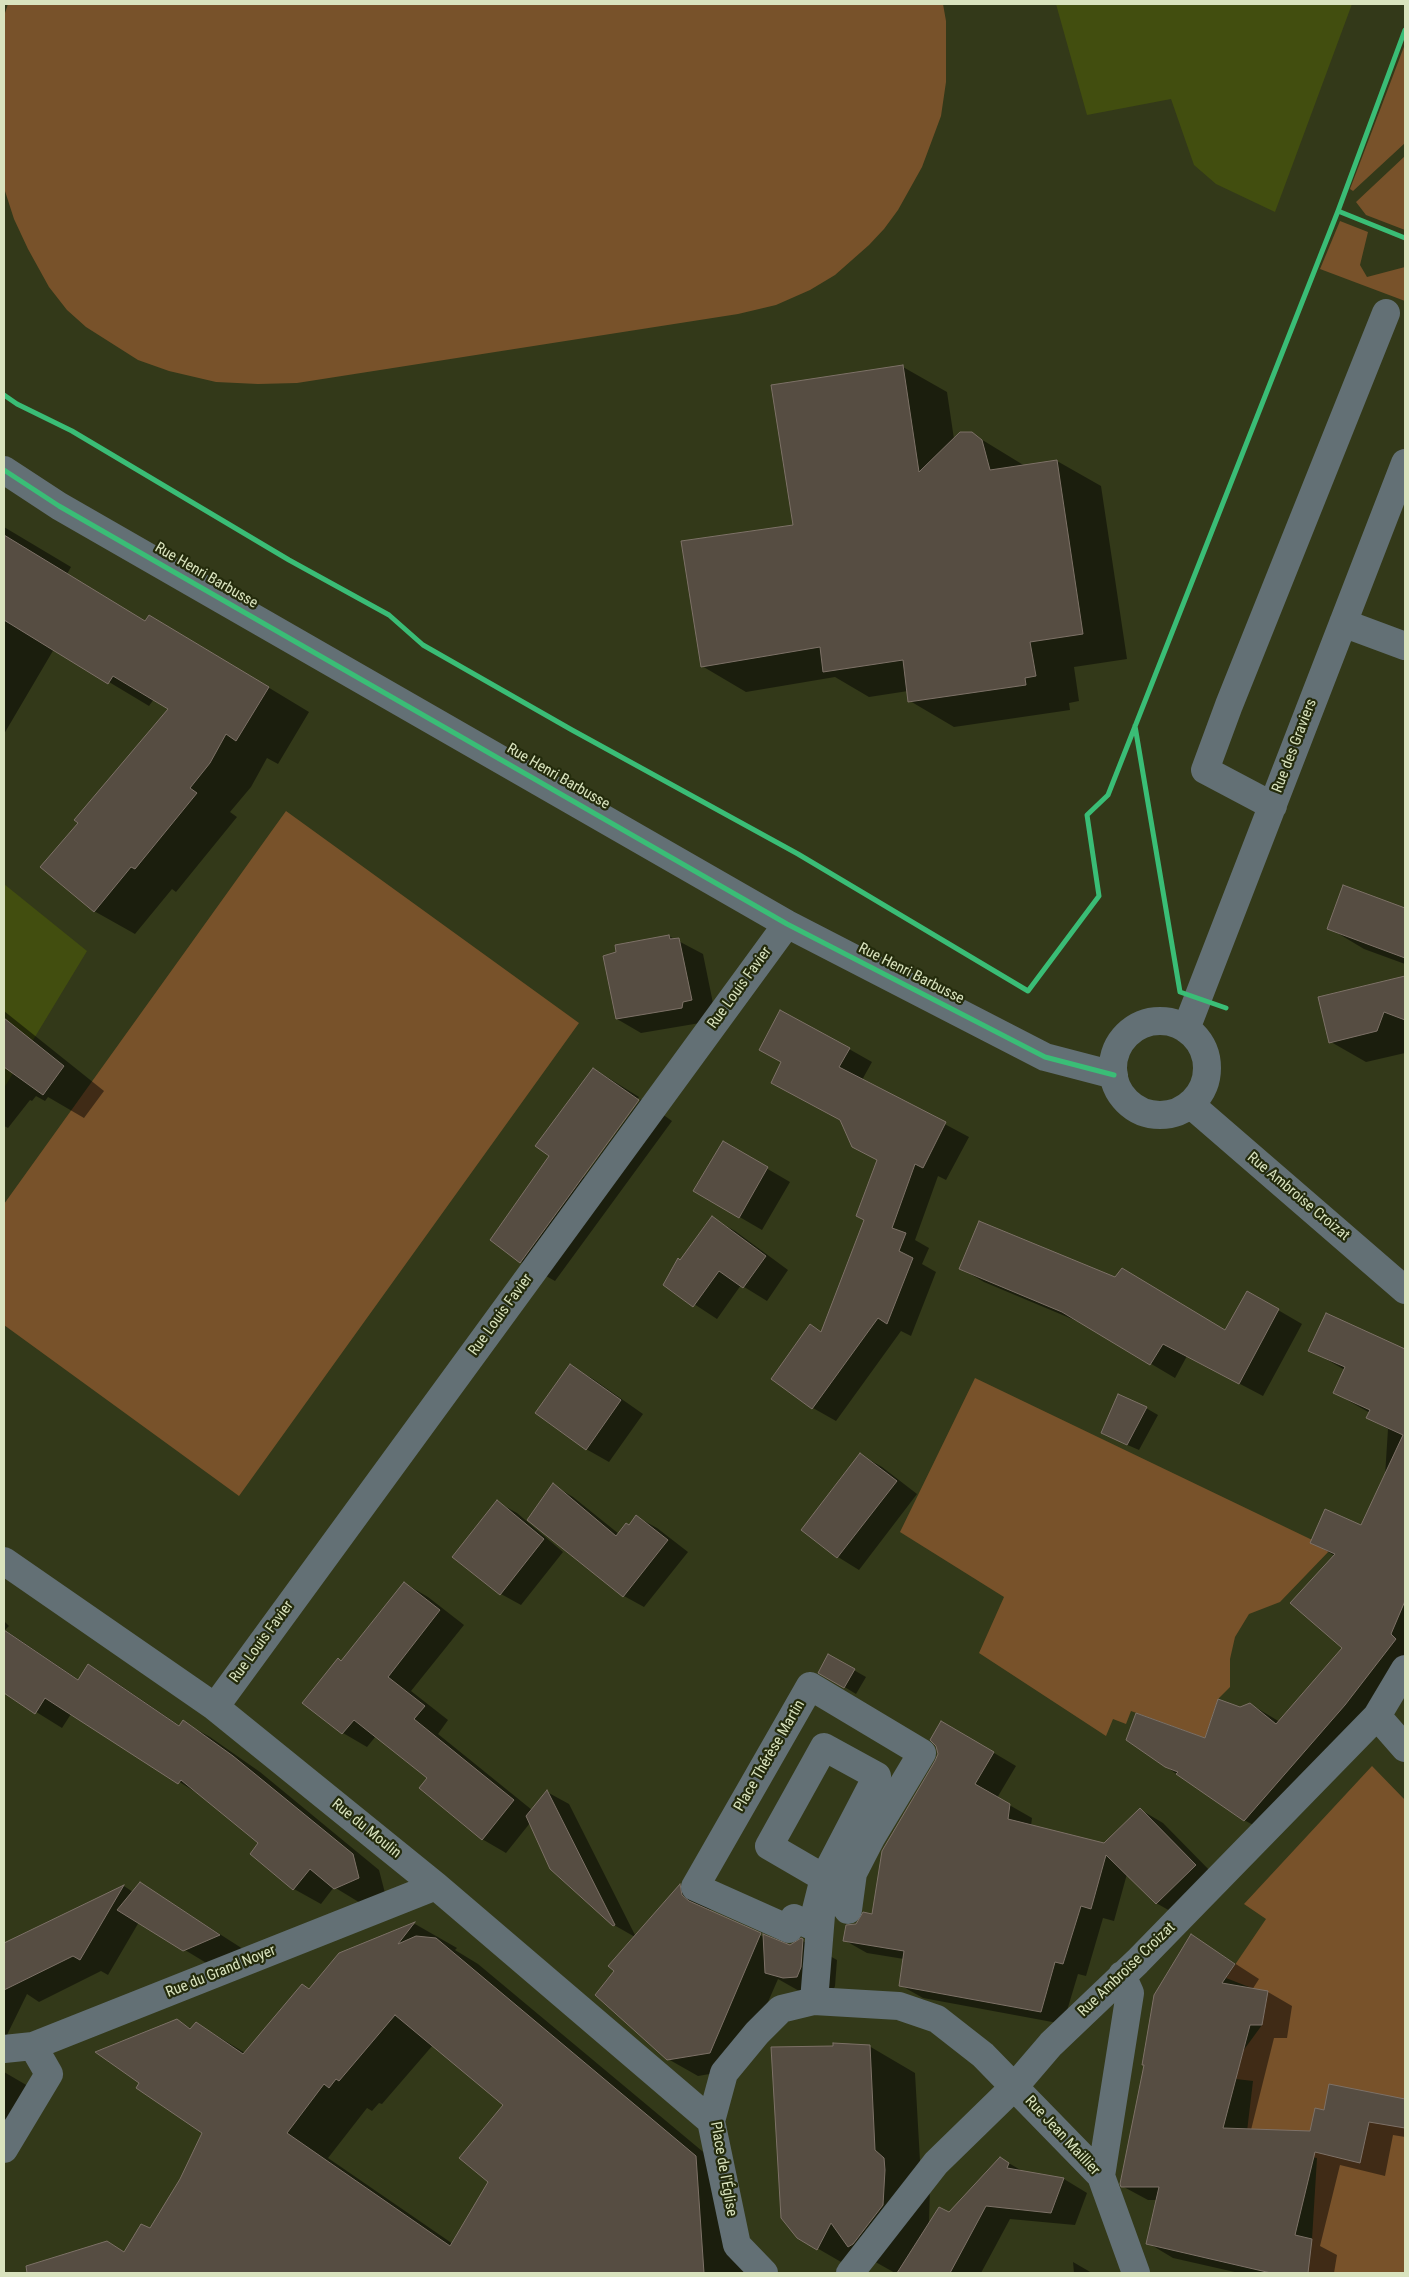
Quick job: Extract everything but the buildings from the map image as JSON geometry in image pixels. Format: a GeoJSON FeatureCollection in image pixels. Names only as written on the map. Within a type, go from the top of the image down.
{"type":"FeatureCollection","features":[{"type":"Feature","properties":{"kind":"street"},"geometry":{"type":"LineString","coordinates":[[1273,806],[1205,770],[1229,704],[1386,313]]}},
{"type":"Feature","properties":{"kind":"street","name":"Rue des Graviers"},"geometry":{"type":"LineString","coordinates":[[1186,1029],[1405,463]]}},
{"type":"Feature","properties":{"kind":"street","name":"Rue Henri Barbusse"},"geometry":{"type":"LineString","coordinates":[[4,470],[59,506],[787,924],[1045,1057],[1114,1075]]}},
{"type":"Feature","properties":{"kind":"street"},"geometry":{"type":"LineString","coordinates":[[1343,623],[1405,646]]}},
{"type":"Feature","properties":{"kind":"street","name":"Rue Louis Favier"},"geometry":{"type":"LineString","coordinates":[[216,1707],[787,924]]}},
{"type":"Feature","properties":{"kind":"street"},"geometry":{"type":"LineString","coordinates":[[1157,1021],[1172,1023],[1186,1029],[1201,1045],[1207,1066],[1206,1080],[1200,1093],[1190,1104],[1178,1111],[1165,1115],[1150,1114],[1137,1109],[1126,1100],[1118,1088],[1114,1075],[1114,1059],[1120,1045],[1129,1033],[1142,1024],[1157,1021]]}},
{"type":"Feature","properties":{"kind":"street","name":"Rue Ambroise Croizat"},"geometry":{"type":"LineString","coordinates":[[1190,1104],[1405,1290]]}},
{"type":"Feature","properties":{"kind":"street","name":"Rue du Moulin"},"geometry":{"type":"LineString","coordinates":[[4,1561],[216,1707],[436,1886],[711,2121]]}},
{"type":"Feature","properties":{"kind":"street","name":"Rue Ambroise Croizat"},"geometry":{"type":"LineString","coordinates":[[850,2273],[936,2163],[1015,2086],[1051,2044],[1122,1975],[1377,1716],[1405,1669]]}},
{"type":"Feature","properties":{"kind":"street","name":"Place Thérèse Martin"},"geometry":{"type":"LineString","coordinates":[[824,1878],[769,1846],[824,1747],[877,1776],[824,1878],[812,1926],[794,1918],[789,1929],[695,1888],[810,1686],[922,1752],[871,1838],[853,1873],[848,1910],[824,1878]]}},
{"type":"Feature","properties":{"kind":"street"},"geometry":{"type":"LineString","coordinates":[[1377,1716],[1405,1748]]}},
{"type":"Feature","properties":{"kind":"street","name":"Place Thérèse Martin"},"geometry":{"type":"LineString","coordinates":[[814,2001],[824,1878]]}},
{"type":"Feature","properties":{"kind":"street","name":"Rue du Grand Noyer"},"geometry":{"type":"LineString","coordinates":[[4,2049],[33,2046],[436,1886]]}},
{"type":"Feature","properties":{"kind":"street"},"geometry":{"type":"LineString","coordinates":[[1101,2176],[1130,1993],[1122,1975]]}},
{"type":"Feature","properties":{"kind":"street","name":"Place de l'Église"},"geometry":{"type":"LineString","coordinates":[[764,2273],[737,2245],[711,2121],[724,2073],[757,2033],[781,2009],[814,2001],[899,2006],[937,2019],[982,2055],[1015,2086]]}},
{"type":"Feature","properties":{"kind":"street"},"geometry":{"type":"LineString","coordinates":[[4,2149],[49,2074],[33,2046]]}},
{"type":"Feature","properties":{"kind":"street","name":"Rue Jean Maillier"},"geometry":{"type":"LineString","coordinates":[[1015,2086],[1101,2176],[1136,2273]]}},
{"type":"Feature","properties":{"kind":"shaded area"},"geometry":{"type":"Polygon","coordinates":[[[8,4],[943,4],[946,21],[946,82],[941,116],[922,167],[898,210],[884,229],[835,275],[810,290],[776,305],[738,314],[297,383],[216,382],[169,371],[138,360],[86,327],[67,310],[49,287],[28,249],[14,219],[4,188],[4,16],[8,4]]]}},
{"type":"Feature","properties":{"kind":"shaded area"},"geometry":{"type":"Polygon","coordinates":[[[1056,4],[1352,4],[1275,212],[1216,184],[1194,165],[1171,99],[1087,115],[1056,4]]]}},
{"type":"Feature","properties":{"kind":"shaded area"},"geometry":{"type":"Polygon","coordinates":[[[1405,44],[1405,143],[1353,191],[1350,189],[1405,44]]]}},
{"type":"Feature","properties":{"kind":"shaded area"},"geometry":{"type":"Polygon","coordinates":[[[1405,156],[1405,230],[1366,215],[1356,202],[1405,156]]]}},
{"type":"Feature","properties":{"kind":"shaded area"},"geometry":{"type":"Polygon","coordinates":[[[1340,221],[1368,232],[1360,265],[1367,277],[1405,267],[1405,301],[1320,269],[1340,221]]]}},
{"type":"Feature","properties":{"kind":"shaded area"},"geometry":{"type":"Polygon","coordinates":[[[286,811],[579,1023],[239,1496],[4,1325],[4,1204],[286,811]]]}},
{"type":"Feature","properties":{"kind":"shaded area"},"geometry":{"type":"Polygon","coordinates":[[[4,884],[87,951],[4,1088],[4,884]]]}},
{"type":"Feature","properties":{"kind":"shaded area"},"geometry":{"type":"Polygon","coordinates":[[[975,1378],[1331,1549],[1280,1602],[1249,1614],[1235,1637],[1230,1659],[1230,1687],[1218,1699],[1205,1738],[1131,1711],[1126,1724],[1113,1719],[1106,1736],[979,1653],[1004,1597],[900,1532],[975,1378]]]}},
{"type":"Feature","properties":{"kind":"shaded area"},"geometry":{"type":"Polygon","coordinates":[[[1372,1766],[1405,1800],[1405,2273],[1306,2273],[1312,2239],[1317,2158],[1245,2148],[1253,2081],[1236,2079],[1243,2051],[1262,2025],[1267,1994],[1226,1978],[1266,1919],[1244,1904],[1372,1766]]]}},
{"type":"Feature","properties":{"kind":"cycle path"},"geometry":{"type":"LineString","coordinates":[[4,395],[17,404],[72,431],[289,560],[389,615],[423,645],[572,730],[798,854],[1028,991],[1099,896],[1087,815],[1108,795],[1338,211],[1405,30]]}},
{"type":"Feature","properties":{"kind":"cycle path"},"geometry":{"type":"LineString","coordinates":[[1338,211],[1405,238]]}},
{"type":"Feature","properties":{"kind":"cycle path"},"geometry":{"type":"LineString","coordinates":[[4,470],[59,506],[787,924],[1045,1057],[1114,1075]]}},
{"type":"Feature","properties":{"kind":"cycle path"},"geometry":{"type":"LineString","coordinates":[[1135,726],[1180,992],[1226,1008]]}}]}
